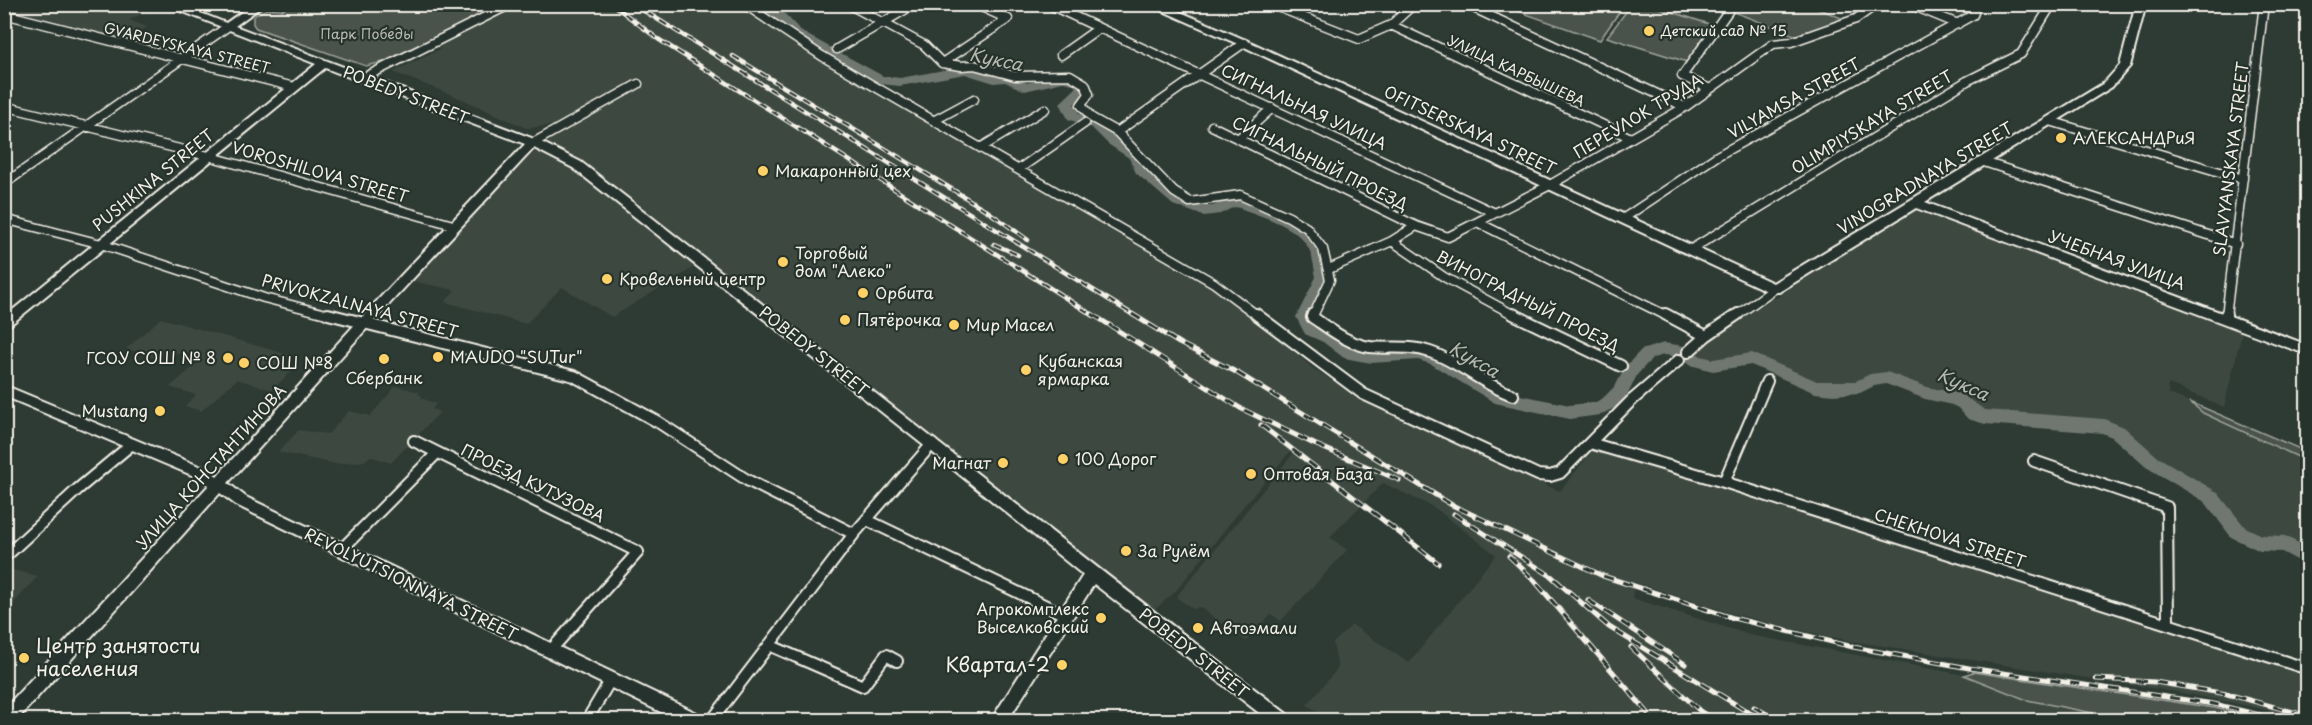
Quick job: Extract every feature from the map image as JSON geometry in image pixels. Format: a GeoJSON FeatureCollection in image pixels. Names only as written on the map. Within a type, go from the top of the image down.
{"type":"FeatureCollection","features":[{"type":"Feature","properties":{"kind":"street","name":"POBEDY STREET"},"geometry":{"type":"LineString","coordinates":[[168,4],[533,143],[577,165],[933,444],[1092,574],[1281,720]]}},
{"type":"Feature","properties":{"kind":"street"},"geometry":{"type":"LineString","coordinates":[[4,184],[260,4]]}},
{"type":"Feature","properties":{"kind":"street"},"geometry":{"type":"LineString","coordinates":[[363,78],[510,4]]}},
{"type":"Feature","properties":{"kind":"street"},"geometry":{"type":"LineString","coordinates":[[744,4],[825,55],[1214,284],[1363,394],[1538,476],[1560,473],[1631,401],[1679,360]]}},
{"type":"Feature","properties":{"kind":"street"},"geometry":{"type":"LineString","coordinates":[[848,4],[924,45],[942,63],[961,66],[974,65],[1015,76],[1070,75],[1085,84],[1089,94],[1081,105],[1092,118],[1117,132],[1174,192],[1190,202],[1240,195],[1290,217],[1307,228],[1323,249],[1330,280],[1312,317],[1345,338],[1361,345],[1421,349],[1479,378],[1500,392],[1513,395]]}},
{"type":"Feature","properties":{"kind":"street"},"geometry":{"type":"LineString","coordinates":[[837,49],[915,4]]}},
{"type":"Feature","properties":{"kind":"street"},"geometry":{"type":"LineString","coordinates":[[942,63],[1008,19],[975,4]]}},
{"type":"Feature","properties":{"kind":"street","name":"СИГНАЛЬНАЯ УЛИЦА"},"geometry":{"type":"LineString","coordinates":[[1048,4],[1495,213]]}},
{"type":"Feature","properties":{"kind":"street","name":"OFITSERSKAYA STREET"},"geometry":{"type":"LineString","coordinates":[[1152,4],[1624,218],[1774,289]]}},
{"type":"Feature","properties":{"kind":"street"},"geometry":{"type":"LineString","coordinates":[[1270,4],[1359,39],[1391,25],[1414,4]]}},
{"type":"Feature","properties":{"kind":"street"},"geometry":{"type":"LineString","coordinates":[[1465,4],[1685,107]]}},
{"type":"Feature","properties":{"kind":"street"},"geometry":{"type":"LineString","coordinates":[[1710,89],[1682,76],[1729,10],[1711,4]]}},
{"type":"Feature","properties":{"kind":"street","name":"ПЕРЕУЛОК ТРУДА"},"geometry":{"type":"LineString","coordinates":[[1448,237],[1550,185],[1685,107],[1773,44],[1791,42],[1856,19],[1877,4]]}},
{"type":"Feature","properties":{"kind":"street"},"geometry":{"type":"LineString","coordinates":[[1909,4],[1958,24]]}},
{"type":"Feature","properties":{"kind":"street","name":"VILYAMSA STREET"},"geometry":{"type":"LineString","coordinates":[[1624,218],[1717,156],[1973,15],[1977,4]]}},
{"type":"Feature","properties":{"kind":"street","name":"OLIMPIYSKAYA STREET"},"geometry":{"type":"LineString","coordinates":[[1690,250],[1967,81],[2020,54],[2052,4]]}},
{"type":"Feature","properties":{"kind":"street","name":"VINOGRADNAYA STREET"},"geometry":{"type":"LineString","coordinates":[[1688,352],[1706,336],[1774,289],[2108,85],[2126,66],[2141,4]]}},
{"type":"Feature","properties":{"kind":"street","name":"SLAVYANSKAYA STREET"},"geometry":{"type":"LineString","coordinates":[[2226,318],[2264,4]]}},
{"type":"Feature","properties":{"kind":"street","name":"GVARDEYSKAYA STREET"},"geometry":{"type":"LineString","coordinates":[[4,14],[294,87]]}},
{"type":"Feature","properties":{"kind":"street","name":"УЛИЦА КАРБЫШЕВА"},"geometry":{"type":"LineString","coordinates":[[1391,25],[1631,138]]}},
{"type":"Feature","properties":{"kind":"street"},"geometry":{"type":"LineString","coordinates":[[1061,55],[1099,28]]}},
{"type":"Feature","properties":{"kind":"street"},"geometry":{"type":"LineString","coordinates":[[1117,132],[1244,44]]}},
{"type":"Feature","properties":{"kind":"street","name":"PUSHKINA STREET"},"geometry":{"type":"LineString","coordinates":[[4,325],[324,63]]}},
{"type":"Feature","properties":{"kind":"street","name":"УЛИЦА КОНСТАНТИНОВА"},"geometry":{"type":"LineString","coordinates":[[6,720],[453,225],[533,143],[638,84]]}},
{"type":"Feature","properties":{"kind":"street"},"geometry":{"type":"LineString","coordinates":[[935,120],[974,99]]}},
{"type":"Feature","properties":{"kind":"street","name":"VOROSHILOVA STREET"},"geometry":{"type":"LineString","coordinates":[[4,106],[208,156],[453,225]]}},
{"type":"Feature","properties":{"kind":"street"},"geometry":{"type":"LineString","coordinates":[[1238,139],[1272,108]]}},
{"type":"Feature","properties":{"kind":"street"},"geometry":{"type":"LineString","coordinates":[[982,147],[1045,109]]}},
{"type":"Feature","properties":{"kind":"street"},"geometry":{"type":"LineString","coordinates":[[2050,120],[2243,178]]}},
{"type":"Feature","properties":{"kind":"street"},"geometry":{"type":"LineString","coordinates":[[1019,169],[1085,123]]}},
{"type":"Feature","properties":{"kind":"street","name":"СИГНАЛЬНЫЙ ПРОЕЗД"},"geometry":{"type":"LineString","coordinates":[[1212,126],[1416,226],[1448,237]]}},
{"type":"Feature","properties":{"kind":"street"},"geometry":{"type":"LineString","coordinates":[[1983,162],[2236,244]]}},
{"type":"Feature","properties":{"kind":"street","name":"УЧЕБНАЯ УЛИЦА"},"geometry":{"type":"LineString","coordinates":[[1915,203],[2307,350]]}},
{"type":"Feature","properties":{"kind":"street","name":"PRIVOKZALNAYA STREET"},"geometry":{"type":"LineString","coordinates":[[4,219],[101,244],[264,298],[574,376],[658,422],[747,480],[854,534]]}},
{"type":"Feature","properties":{"kind":"street"},"geometry":{"type":"LineString","coordinates":[[1479,223],[1638,300],[1706,336]]}},
{"type":"Feature","properties":{"kind":"street","name":"СИГНАЛЬНЫЙ ПРОЕЗД"},"geometry":{"type":"LineString","coordinates":[[1329,269],[1392,241],[1416,226]]}},
{"type":"Feature","properties":{"kind":"street","name":"ВИНОГРАДНЫЙ ПРОЕЗД"},"geometry":{"type":"LineString","coordinates":[[1392,241],[1418,262],[1467,289],[1621,366]]}},
{"type":"Feature","properties":{"kind":"street"},"geometry":{"type":"LineString","coordinates":[[1724,482],[1767,381]]}},
{"type":"Feature","properties":{"kind":"street","name":"REVOLYUTSIONNAYA STREET"},"geometry":{"type":"LineString","coordinates":[[4,390],[206,475],[241,501],[693,720]]}},
{"type":"Feature","properties":{"kind":"street","name":"ПРОЕЗД КУТУЗОВА"},"geometry":{"type":"LineString","coordinates":[[414,441],[638,552],[550,651]]}},
{"type":"Feature","properties":{"kind":"street","name":"CHEKHOVA STREET"},"geometry":{"type":"LineString","coordinates":[[1590,442],[1724,482],[2307,669]]}},
{"type":"Feature","properties":{"kind":"street"},"geometry":{"type":"LineString","coordinates":[[9,553],[78,489],[132,444]]}},
{"type":"Feature","properties":{"kind":"street"},"geometry":{"type":"LineString","coordinates":[[712,720],[854,534],[933,444]]}},
{"type":"Feature","properties":{"kind":"street"},"geometry":{"type":"LineString","coordinates":[[341,550],[437,453]]}},
{"type":"Feature","properties":{"kind":"street"},"geometry":{"type":"LineString","coordinates":[[2034,461],[2167,507],[2168,623]]}},
{"type":"Feature","properties":{"kind":"street"},"geometry":{"type":"LineString","coordinates":[[867,520],[1065,615]]}},
{"type":"Feature","properties":{"kind":"street"},"geometry":{"type":"LineString","coordinates":[[999,720],[1092,574]]}},
{"type":"Feature","properties":{"kind":"street"},"geometry":{"type":"LineString","coordinates":[[769,645],[863,687],[886,655],[897,661]]}},
{"type":"Feature","properties":{"kind":"street"},"geometry":{"type":"LineString","coordinates":[[587,720],[610,681]]}},
{"type":"Feature","properties":{"kind":"shaded area"},"geometry":{"type":"Polygon","coordinates":[[[4,5],[159,5],[129,20],[147,27],[123,42],[5,11],[4,5]]]}},
{"type":"Feature","properties":{"kind":"shaded area"},"geometry":{"type":"Polygon","coordinates":[[[515,5],[737,5],[824,60],[1213,287],[1241,307],[1315,370],[1377,407],[1543,484],[1560,491],[1594,449],[1993,570],[2307,674],[2307,720],[2177,692],[1851,641],[1731,613],[1634,582],[1632,598],[1750,635],[1964,675],[2027,700],[2128,720],[1332,720],[1307,705],[1338,668],[1333,643],[1352,625],[1409,663],[1496,555],[1435,508],[1383,483],[1330,537],[1347,550],[1281,621],[1271,614],[1246,641],[1200,607],[1193,609],[1176,597],[1296,450],[1288,454],[1175,592],[1151,613],[606,179],[543,140],[645,85],[642,78],[555,125],[526,128],[462,99],[393,72],[441,49],[432,44],[515,5]]]}},
{"type":"Feature","properties":{"kind":"shaded area"},"geometry":{"type":"Polygon","coordinates":[[[532,148],[573,169],[698,265],[612,317],[562,287],[526,324],[445,302],[455,290],[407,280],[532,148]]]}},
{"type":"Feature","properties":{"kind":"shaded area"},"geometry":{"type":"Polygon","coordinates":[[[1918,207],[2242,332],[2224,407],[2169,384],[2167,387],[2169,394],[2190,402],[2203,413],[2307,461],[2307,555],[2286,542],[2261,540],[2240,531],[2214,497],[2154,461],[2121,432],[2104,424],[1986,415],[1975,412],[1956,397],[1923,390],[1887,376],[1868,378],[1857,385],[1833,387],[1816,384],[1751,357],[1713,363],[1698,360],[1690,354],[1856,244],[1918,207]]]}},
{"type":"Feature","properties":{"kind":"shaded area","name":"СОШ №8"},"geometry":{"type":"Polygon","coordinates":[[[161,318],[289,355],[284,361],[298,365],[272,390],[237,379],[201,411],[185,406],[196,395],[170,387],[200,361],[177,353],[167,361],[126,349],[161,318]]]}},
{"type":"Feature","properties":{"kind":"shaded area"},"geometry":{"type":"Polygon","coordinates":[[[396,386],[419,392],[421,398],[436,404],[432,409],[440,412],[391,463],[370,456],[364,461],[336,464],[278,452],[299,430],[328,434],[349,411],[370,416],[396,386]]]}},
{"type":"Feature","properties":{"kind":"shaded area"},"geometry":{"type":"Polygon","coordinates":[[[4,568],[38,576],[5,613],[4,613],[4,568]]]}},
{"type":"Feature","properties":{"kind":"green space"},"geometry":{"type":"Polygon","coordinates":[[[1498,4],[1624,4],[1624,5],[1600,40],[1498,4]]]}},
{"type":"Feature","properties":{"kind":"green space","name":"Парк Победы"},"geometry":{"type":"Polygon","coordinates":[[[290,5],[502,5],[383,62],[366,66],[256,28],[253,24],[253,17],[260,12],[267,9],[283,10],[290,5]]]}},
{"type":"Feature","properties":{"kind":"green space"},"geometry":{"type":"Polygon","coordinates":[[[1631,5],[1651,5],[1712,25],[1687,62],[1607,37],[1631,5]]]}},
{"type":"Feature","properties":{"kind":"green space"},"geometry":{"type":"Polygon","coordinates":[[[1715,5],[1810,5],[1846,20],[1802,38],[1715,5]]]}},
{"type":"Feature","properties":{"kind":"green space"},"geometry":{"type":"Polygon","coordinates":[[[2190,402],[2307,452],[2307,461],[2203,413],[2190,402]]]}},
{"type":"Feature","properties":{"kind":"green space"},"geometry":{"type":"Polygon","coordinates":[[[1973,672],[2215,708],[2264,720],[2128,720],[2027,700],[1964,675],[1973,672]]]}},
{"type":"Feature","properties":{"kind":"waterway","name":"Кукса"},"geometry":{"type":"LineString","coordinates":[[758,4],[779,15],[798,35],[880,80],[900,82],[966,70],[994,79],[1007,78],[1025,87],[1063,78],[1078,81],[1083,89],[1067,103],[1073,116],[1097,125],[1113,141],[1135,156],[1141,170],[1178,202],[1204,211],[1215,211],[1232,202],[1243,204],[1284,220],[1303,232],[1316,247],[1324,277],[1304,317],[1311,330],[1329,338],[1350,354],[1371,357],[1418,354],[1436,359],[1501,398],[1570,412],[1600,408],[1610,402],[1622,389],[1631,371],[1647,354],[1664,349],[1678,350],[1696,361],[1713,365],[1752,359],[1815,387],[1833,389],[1860,387],[1870,380],[1887,378],[1925,393],[1955,399],[1964,403],[1974,414],[1985,417],[2104,426],[2118,432],[2152,462],[2211,497],[2238,532],[2260,543],[2285,544],[2308,558]]}},
{"type":"Feature","properties":{"kind":"railway"},"geometry":{"type":"LineString","coordinates":[[612,4],[658,39],[1094,316]]}},
{"type":"Feature","properties":{"kind":"railway"},"geometry":{"type":"LineString","coordinates":[[633,4],[1135,316]]}},
{"type":"Feature","properties":{"kind":"railway"},"geometry":{"type":"LineString","coordinates":[[733,56],[986,210],[1028,240]]}},
{"type":"Feature","properties":{"kind":"railway"},"geometry":{"type":"LineString","coordinates":[[994,244],[1018,255]]}},
{"type":"Feature","properties":{"kind":"railway"},"geometry":{"type":"LineString","coordinates":[[1092,314],[1240,408],[1314,444],[1399,480]]}},
{"type":"Feature","properties":{"kind":"railway"},"geometry":{"type":"LineString","coordinates":[[1132,314],[1179,343],[1236,372],[1452,505],[1603,576],[1733,618],[1853,647],[1969,668],[2214,704],[2280,720]]}},
{"type":"Feature","properties":{"kind":"railway"},"geometry":{"type":"LineString","coordinates":[[1261,425],[1438,563]]}},
{"type":"Feature","properties":{"kind":"railway"},"geometry":{"type":"LineString","coordinates":[[1454,514],[1551,576],[1609,627],[1761,720]]}},
{"type":"Feature","properties":{"kind":"railway"},"geometry":{"type":"LineString","coordinates":[[1509,556],[1534,580],[1648,713]]}},
{"type":"Feature","properties":{"kind":"railway"},"geometry":{"type":"LineString","coordinates":[[1588,600],[1685,664]]}},
{"type":"Feature","properties":{"kind":"railway"},"geometry":{"type":"LineString","coordinates":[[1631,647],[1700,711],[1714,720]]}},
{"type":"Feature","properties":{"kind":"railway"},"geometry":{"type":"LineString","coordinates":[[2096,679],[2155,682],[2227,694],[2308,716]]}},
{"type":"Feature","properties":{"kind":"railway"},"geometry":{"type":"LineString","coordinates":[[1754,707],[1777,720]]}},
{"type":"Feature","properties":{"kind":"place","name":"Детский сад № 15"},"geometry":{"type":"Point","coordinates":[1649,31]}},
{"type":"Feature","properties":{"kind":"place","name":"АЛЕКСАНДРиЯ"},"geometry":{"type":"Point","coordinates":[2061,138]}},
{"type":"Feature","properties":{"kind":"place","name":"Макаронный цех"},"geometry":{"type":"Point","coordinates":[763,171]}},
{"type":"Feature","properties":{"kind":"place","name":"Торговый дом \"Алеко\""},"geometry":{"type":"Point","coordinates":[783,262]}},
{"type":"Feature","properties":{"kind":"place","name":"Кровельный центр"},"geometry":{"type":"Point","coordinates":[607,279]}},
{"type":"Feature","properties":{"kind":"place","name":"Орбита"},"geometry":{"type":"Point","coordinates":[863,293]}},
{"type":"Feature","properties":{"kind":"place","name":"Пятёрочка"},"geometry":{"type":"Point","coordinates":[845,320]}},
{"type":"Feature","properties":{"kind":"place","name":"Мир Масел"},"geometry":{"type":"Point","coordinates":[954,325]}},
{"type":"Feature","properties":{"kind":"place","name":"MAUDO \"SUTur\""},"geometry":{"type":"Point","coordinates":[438,357]}},
{"type":"Feature","properties":{"kind":"place","name":"ГСОУ СОШ № 8"},"geometry":{"type":"Point","coordinates":[228,358]}},
{"type":"Feature","properties":{"kind":"place","name":"Сбербанк"},"geometry":{"type":"Point","coordinates":[384,359]}},
{"type":"Feature","properties":{"kind":"place","name":"СОШ №8"},"geometry":{"type":"Point","coordinates":[244,363]}},
{"type":"Feature","properties":{"kind":"place","name":"Кубанская ярмарка"},"geometry":{"type":"Point","coordinates":[1026,370]}},
{"type":"Feature","properties":{"kind":"place","name":"Mustang"},"geometry":{"type":"Point","coordinates":[160,411]}},
{"type":"Feature","properties":{"kind":"place","name":"100 Дорог"},"geometry":{"type":"Point","coordinates":[1063,459]}},
{"type":"Feature","properties":{"kind":"place","name":"Магнат"},"geometry":{"type":"Point","coordinates":[1003,463]}},
{"type":"Feature","properties":{"kind":"place","name":"Оптовая База"},"geometry":{"type":"Point","coordinates":[1251,474]}},
{"type":"Feature","properties":{"kind":"place","name":"За Рулём"},"geometry":{"type":"Point","coordinates":[1126,551]}},
{"type":"Feature","properties":{"kind":"place","name":"Агрокомплекс Выселковский"},"geometry":{"type":"Point","coordinates":[1101,618]}},
{"type":"Feature","properties":{"kind":"place","name":"Автоэмали"},"geometry":{"type":"Point","coordinates":[1198,628]}},
{"type":"Feature","properties":{"kind":"place","name":"Центр занятости населения"},"geometry":{"type":"Point","coordinates":[24,658]}},
{"type":"Feature","properties":{"kind":"place","name":"Квартал-2"},"geometry":{"type":"Point","coordinates":[1062,665]}}]}
